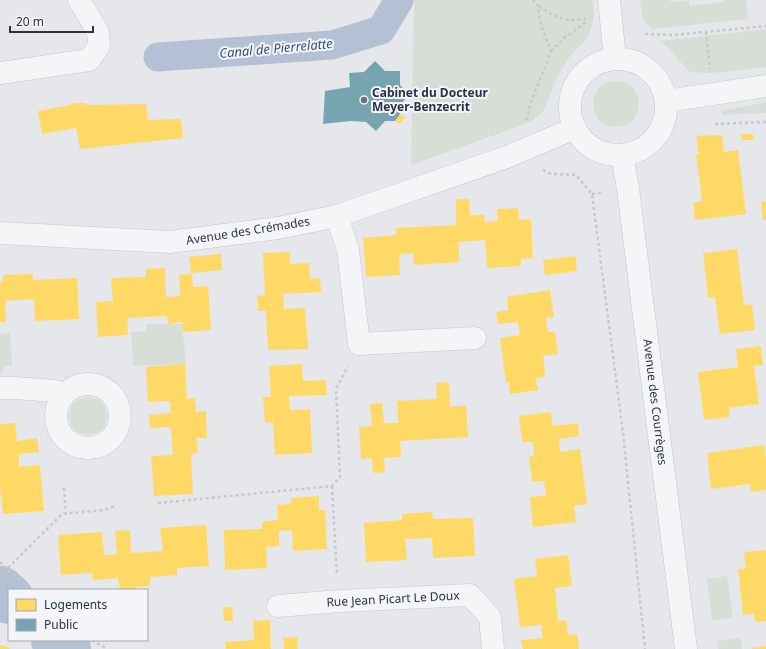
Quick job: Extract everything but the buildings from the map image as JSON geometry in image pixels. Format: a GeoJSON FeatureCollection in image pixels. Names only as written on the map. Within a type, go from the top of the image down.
{"type":"FeatureCollection","features":[{"type":"Feature","properties":{"kind":"street"},"geometry":{"type":"LineString","coordinates":[[0,73],[89,60],[98,46],[98,32],[79,0]]}},
{"type":"Feature","properties":{"kind":"street"},"geometry":{"type":"LineString","coordinates":[[609,0],[616,59]]}},
{"type":"Feature","properties":{"kind":"street"},"geometry":{"type":"LineString","coordinates":[[616,59],[630,60],[643,66],[654,75],[662,87],[666,101],[666,116],[660,131],[650,143],[637,151],[622,155],[608,154],[594,149],[583,140],[575,128],[571,113],[571,97],[577,83],[587,71],[600,62],[616,59]]}},
{"type":"Feature","properties":{"kind":"street"},"geometry":{"type":"LineString","coordinates":[[666,101],[766,86]]}},
{"type":"Feature","properties":{"kind":"street","name":"Avenue des Crémades"},"geometry":{"type":"LineString","coordinates":[[0,233],[170,242],[278,228],[337,216],[507,157],[575,128]]}},
{"type":"Feature","properties":{"kind":"street","name":"Avenue des Courrèges"},"geometry":{"type":"LineString","coordinates":[[622,155],[630,204],[686,649]]}},
{"type":"Feature","properties":{"kind":"street"},"geometry":{"type":"LineString","coordinates":[[337,216],[348,250],[359,344],[475,338]]}},
{"type":"Feature","properties":{"kind":"street"},"geometry":{"type":"LineString","coordinates":[[0,388],[32,388],[55,391],[62,397]]}},
{"type":"Feature","properties":{"kind":"street","name":"Rue Jean Picart Le Doux"},"geometry":{"type":"LineString","coordinates":[[278,606],[340,601],[470,595],[490,617],[493,649]]}},
{"type":"Feature","properties":{"kind":"path"},"geometry":{"type":"LineString","coordinates":[[525,121],[528,116],[530,103],[551,51],[564,38],[592,18],[576,20],[556,18],[538,6],[533,0]]}},
{"type":"Feature","properties":{"kind":"path"},"geometry":{"type":"LineString","coordinates":[[538,6],[541,25],[551,51]]}},
{"type":"Feature","properties":{"kind":"path"},"geometry":{"type":"LineString","coordinates":[[645,34],[674,35],[766,26]]}},
{"type":"Feature","properties":{"kind":"path"},"geometry":{"type":"LineString","coordinates":[[706,32],[713,94]]}},
{"type":"Feature","properties":{"kind":"path"},"geometry":{"type":"LineString","coordinates":[[715,124],[766,122]]}},
{"type":"Feature","properties":{"kind":"path"},"geometry":{"type":"LineString","coordinates":[[538,168],[551,174],[576,175],[592,194],[623,433],[645,649]]}},
{"type":"Feature","properties":{"kind":"path"},"geometry":{"type":"LineString","coordinates":[[592,194],[601,192]]}},
{"type":"Feature","properties":{"kind":"path"},"geometry":{"type":"LineString","coordinates":[[158,503],[332,486],[340,477],[336,389],[359,344]]}},
{"type":"Feature","properties":{"kind":"path"},"geometry":{"type":"LineString","coordinates":[[332,486],[340,601]]}},
{"type":"Feature","properties":{"kind":"path"},"geometry":{"type":"LineString","coordinates":[[64,488],[66,514]]}},
{"type":"Feature","properties":{"kind":"path"},"geometry":{"type":"LineString","coordinates":[[8,568],[62,514],[104,510],[116,506]]}},
{"type":"Feature","properties":{"kind":"path"},"geometry":{"type":"LineString","coordinates":[[0,562],[8,568],[28,589]]}},
{"type":"Feature","properties":{"kind":"path"},"geometry":{"type":"LineString","coordinates":[[94,641],[107,649]]}},
{"type":"Feature","properties":{"kind":"shaded area"},"geometry":{"type":"Polygon","coordinates":[[[414,0],[593,0],[594,19],[588,37],[567,60],[554,84],[544,110],[531,122],[411,165],[414,0]]]}},
{"type":"Feature","properties":{"kind":"shaded area"},"geometry":{"type":"Polygon","coordinates":[[[640,0],[670,0],[671,2],[689,0],[690,6],[724,2],[724,0],[746,0],[748,19],[653,29],[643,20],[640,0]]]}},
{"type":"Feature","properties":{"kind":"shaded area"},"geometry":{"type":"Polygon","coordinates":[[[766,29],[766,67],[711,73],[690,72],[661,41],[766,29]]]}},
{"type":"Feature","properties":{"kind":"shaded area"},"geometry":{"type":"Polygon","coordinates":[[[616,81],[629,85],[635,91],[639,104],[635,117],[629,123],[616,127],[603,123],[597,117],[593,104],[597,91],[603,85],[616,81]]]}},
{"type":"Feature","properties":{"kind":"shaded area"},"geometry":{"type":"Polygon","coordinates":[[[766,102],[766,113],[722,115],[721,111],[766,102]]]}},
{"type":"Feature","properties":{"kind":"shaded area"},"geometry":{"type":"Polygon","coordinates":[[[147,324],[182,324],[186,364],[133,366],[131,332],[146,331],[147,324]]]}},
{"type":"Feature","properties":{"kind":"shaded area"},"geometry":{"type":"Polygon","coordinates":[[[10,333],[12,366],[4,366],[2,374],[0,374],[0,334],[10,333]]]}},
{"type":"Feature","properties":{"kind":"shaded area"},"geometry":{"type":"Polygon","coordinates":[[[84,397],[92,397],[99,400],[104,405],[107,416],[104,427],[99,432],[92,435],[84,435],[77,432],[72,427],[69,420],[69,412],[72,405],[77,400],[84,397]]]}},
{"type":"Feature","properties":{"kind":"shaded area"},"geometry":{"type":"Polygon","coordinates":[[[727,576],[733,618],[712,620],[707,579],[727,576]]]}},
{"type":"Feature","properties":{"kind":"shaded area"},"geometry":{"type":"Polygon","coordinates":[[[740,638],[742,649],[718,649],[717,641],[740,638]]]}},
{"type":"Feature","properties":{"kind":"waterway","name":"Canal de Pierrelatte"},"geometry":{"type":"LineString","coordinates":[[158,57],[332,45],[381,30],[399,0]]}},
{"type":"Feature","properties":{"kind":"waterway"},"geometry":{"type":"LineString","coordinates":[[0,591],[8,598]]}},
{"type":"Feature","properties":{"kind":"waterway"},"geometry":{"type":"LineString","coordinates":[[57,641],[66,649]]}},
{"type":"Feature","properties":{"kind":"place","name":"Cabinet du Docteur Meyer-Benzecrit"},"geometry":{"type":"Point","coordinates":[364,100]}}]}
